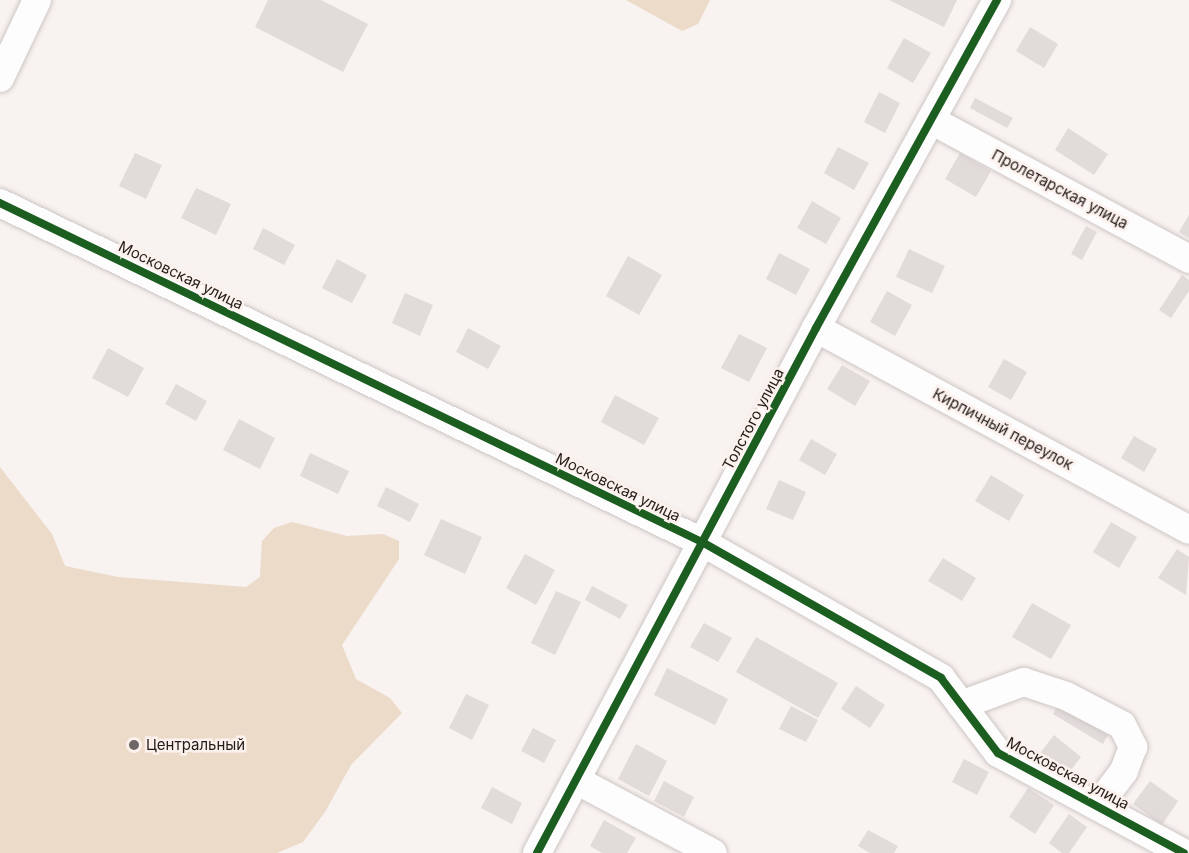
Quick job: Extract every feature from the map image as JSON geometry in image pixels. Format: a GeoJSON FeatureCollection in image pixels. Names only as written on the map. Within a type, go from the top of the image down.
{"type":"FeatureCollection","features":[{"type":"Feature","properties":{"kind":"street"},"geometry":{"type":"LineString","coordinates":[[0,78],[38,0]]}},
{"type":"Feature","properties":{"kind":"street","name":"Толстого улица"},"geometry":{"type":"LineString","coordinates":[[537,853],[816,328],[997,0]]}},
{"type":"Feature","properties":{"kind":"street","name":"Пролетарская улица"},"geometry":{"type":"LineString","coordinates":[[931,120],[1189,259]]}},
{"type":"Feature","properties":{"kind":"street","name":"Московская улица"},"geometry":{"type":"LineString","coordinates":[[0,203],[702,542],[941,678],[998,753],[1185,853]]}},
{"type":"Feature","properties":{"kind":"street","name":"Кирпичный переулок"},"geometry":{"type":"LineString","coordinates":[[816,328],[1189,530]]}},
{"type":"Feature","properties":{"kind":"street"},"geometry":{"type":"LineString","coordinates":[[961,705],[1024,682],[1066,696],[1122,725],[1133,747],[1124,771],[1098,805]]}},
{"type":"Feature","properties":{"kind":"street"},"geometry":{"type":"LineString","coordinates":[[576,780],[713,853]]}},
{"type":"Feature","properties":{"kind":"shaded area"},"geometry":{"type":"Polygon","coordinates":[[[626,0],[710,0],[698,24],[682,31],[626,0]]]}},
{"type":"Feature","properties":{"kind":"shaded area"},"geometry":{"type":"Polygon","coordinates":[[[0,467],[52,534],[65,566],[118,577],[246,587],[260,577],[262,541],[274,528],[292,522],[347,536],[383,534],[399,541],[399,559],[342,645],[356,679],[390,698],[402,713],[351,765],[325,812],[303,842],[277,853],[0,853],[0,467]]]}},
{"type":"Feature","properties":{"kind":"building"},"geometry":{"type":"Polygon","coordinates":[[[268,0],[321,0],[368,24],[343,72],[255,27],[268,0]]]}},
{"type":"Feature","properties":{"kind":"building"},"geometry":{"type":"Polygon","coordinates":[[[889,0],[957,0],[944,27],[889,0]]]}},
{"type":"Feature","properties":{"kind":"building"},"geometry":{"type":"Polygon","coordinates":[[[1030,27],[1058,44],[1044,68],[1016,51],[1030,27]]]}},
{"type":"Feature","properties":{"kind":"building"},"geometry":{"type":"Polygon","coordinates":[[[904,38],[931,53],[913,83],[887,68],[904,38]]]}},
{"type":"Feature","properties":{"kind":"building"},"geometry":{"type":"Polygon","coordinates":[[[879,92],[900,103],[885,133],[864,122],[879,92]]]}},
{"type":"Feature","properties":{"kind":"building"},"geometry":{"type":"Polygon","coordinates":[[[975,98],[1013,118],[1007,128],[970,108],[975,98]]]}},
{"type":"Feature","properties":{"kind":"building"},"geometry":{"type":"Polygon","coordinates":[[[1068,128],[1108,154],[1094,175],[1055,150],[1068,128]]]}},
{"type":"Feature","properties":{"kind":"building"},"geometry":{"type":"Polygon","coordinates":[[[838,147],[869,163],[854,190],[824,173],[838,147]]]}},
{"type":"Feature","properties":{"kind":"building"},"geometry":{"type":"Polygon","coordinates":[[[135,153],[162,165],[146,199],[119,186],[135,153]]]}},
{"type":"Feature","properties":{"kind":"building"},"geometry":{"type":"Polygon","coordinates":[[[960,153],[991,171],[976,197],[945,179],[960,153]]]}},
{"type":"Feature","properties":{"kind":"building"},"geometry":{"type":"Polygon","coordinates":[[[196,188],[231,204],[216,235],[181,218],[196,188]]]}},
{"type":"Feature","properties":{"kind":"building"},"geometry":{"type":"Polygon","coordinates":[[[812,201],[841,218],[826,244],[797,228],[812,201]]]}},
{"type":"Feature","properties":{"kind":"building"},"geometry":{"type":"Polygon","coordinates":[[[1189,215],[1189,238],[1179,232],[1189,215]]]}},
{"type":"Feature","properties":{"kind":"building"},"geometry":{"type":"Polygon","coordinates":[[[1086,226],[1097,232],[1082,260],[1071,254],[1086,226]]]}},
{"type":"Feature","properties":{"kind":"building"},"geometry":{"type":"Polygon","coordinates":[[[263,228],[295,245],[284,265],[253,249],[263,228]]]}},
{"type":"Feature","properties":{"kind":"building"},"geometry":{"type":"Polygon","coordinates":[[[909,249],[945,266],[932,293],[896,277],[909,249]]]}},
{"type":"Feature","properties":{"kind":"building"},"geometry":{"type":"Polygon","coordinates":[[[779,253],[810,269],[796,295],[766,279],[779,253]]]}},
{"type":"Feature","properties":{"kind":"building"},"geometry":{"type":"Polygon","coordinates":[[[628,256],[662,275],[639,315],[606,296],[628,256]]]}},
{"type":"Feature","properties":{"kind":"building"},"geometry":{"type":"Polygon","coordinates":[[[337,259],[367,275],[352,303],[322,288],[337,259]]]}},
{"type":"Feature","properties":{"kind":"building"},"geometry":{"type":"Polygon","coordinates":[[[1182,275],[1189,280],[1189,291],[1171,318],[1159,310],[1182,275]]]}},
{"type":"Feature","properties":{"kind":"building"},"geometry":{"type":"Polygon","coordinates":[[[887,291],[912,305],[895,336],[870,322],[887,291]]]}},
{"type":"Feature","properties":{"kind":"building"},"geometry":{"type":"Polygon","coordinates":[[[405,293],[433,305],[420,336],[392,323],[405,293]]]}},
{"type":"Feature","properties":{"kind":"building"},"geometry":{"type":"Polygon","coordinates":[[[468,328],[501,346],[488,369],[456,352],[468,328]]]}},
{"type":"Feature","properties":{"kind":"building"},"geometry":{"type":"Polygon","coordinates":[[[739,334],[767,348],[749,382],[721,368],[739,334]]]}},
{"type":"Feature","properties":{"kind":"building"},"geometry":{"type":"Polygon","coordinates":[[[108,348],[144,368],[128,397],[92,378],[108,348]]]}},
{"type":"Feature","properties":{"kind":"building"},"geometry":{"type":"Polygon","coordinates":[[[1004,359],[1027,372],[1011,400],[988,387],[1004,359]]]}},
{"type":"Feature","properties":{"kind":"building"},"geometry":{"type":"Polygon","coordinates":[[[842,365],[870,381],[855,406],[827,389],[842,365]]]}},
{"type":"Feature","properties":{"kind":"building"},"geometry":{"type":"Polygon","coordinates":[[[176,384],[207,401],[196,421],[165,404],[176,384]]]}},
{"type":"Feature","properties":{"kind":"building"},"geometry":{"type":"Polygon","coordinates":[[[615,395],[659,418],[644,445],[601,422],[615,395]]]}},
{"type":"Feature","properties":{"kind":"building"},"geometry":{"type":"Polygon","coordinates":[[[239,419],[275,438],[260,469],[223,450],[239,419]]]}},
{"type":"Feature","properties":{"kind":"building"},"geometry":{"type":"Polygon","coordinates":[[[1134,436],[1157,449],[1144,472],[1121,458],[1134,436]]]}},
{"type":"Feature","properties":{"kind":"building"},"geometry":{"type":"Polygon","coordinates":[[[811,439],[837,454],[825,475],[799,460],[811,439]]]}},
{"type":"Feature","properties":{"kind":"building"},"geometry":{"type":"Polygon","coordinates":[[[310,453],[349,471],[338,494],[300,476],[310,453]]]}},
{"type":"Feature","properties":{"kind":"building"},"geometry":{"type":"Polygon","coordinates":[[[991,475],[1024,495],[1009,521],[975,501],[991,475]]]}},
{"type":"Feature","properties":{"kind":"building"},"geometry":{"type":"Polygon","coordinates":[[[779,480],[806,492],[793,520],[766,509],[779,480]]]}},
{"type":"Feature","properties":{"kind":"building"},"geometry":{"type":"Polygon","coordinates":[[[386,487],[419,504],[410,522],[377,506],[386,487]]]}},
{"type":"Feature","properties":{"kind":"building"},"geometry":{"type":"Polygon","coordinates":[[[441,519],[482,537],[465,574],[424,555],[441,519]]]}},
{"type":"Feature","properties":{"kind":"building"},"geometry":{"type":"Polygon","coordinates":[[[1111,522],[1137,537],[1119,568],[1093,552],[1111,522]]]}},
{"type":"Feature","properties":{"kind":"building"},"geometry":{"type":"Polygon","coordinates":[[[1177,549],[1189,557],[1186,595],[1158,578],[1177,549]]]}},
{"type":"Feature","properties":{"kind":"building"},"geometry":{"type":"Polygon","coordinates":[[[525,554],[555,570],[536,605],[506,588],[525,554]]]}},
{"type":"Feature","properties":{"kind":"building"},"geometry":{"type":"Polygon","coordinates":[[[943,558],[976,578],[962,601],[928,581],[943,558]]]}},
{"type":"Feature","properties":{"kind":"building"},"geometry":{"type":"Polygon","coordinates":[[[592,586],[628,605],[620,619],[585,600],[592,586]]]}},
{"type":"Feature","properties":{"kind":"building"},"geometry":{"type":"Polygon","coordinates":[[[556,591],[581,602],[555,655],[531,643],[556,591]]]}},
{"type":"Feature","properties":{"kind":"building"},"geometry":{"type":"Polygon","coordinates":[[[1032,603],[1071,625],[1051,659],[1012,637],[1032,603]]]}},
{"type":"Feature","properties":{"kind":"building"},"geometry":{"type":"Polygon","coordinates":[[[704,623],[732,638],[718,662],[690,647],[704,623]]]}},
{"type":"Feature","properties":{"kind":"building"},"geometry":{"type":"Polygon","coordinates":[[[756,637],[838,683],[818,718],[736,672],[756,637]]]}},
{"type":"Feature","properties":{"kind":"building"},"geometry":{"type":"Polygon","coordinates":[[[667,668],[728,699],[715,725],[654,695],[667,668]]]}},
{"type":"Feature","properties":{"kind":"building"},"geometry":{"type":"Polygon","coordinates":[[[856,686],[885,705],[870,728],[841,709],[856,686]]]}},
{"type":"Feature","properties":{"kind":"building"},"geometry":{"type":"Polygon","coordinates":[[[466,694],[489,705],[472,740],[449,728],[466,694]]]}},
{"type":"Feature","properties":{"kind":"building"},"geometry":{"type":"Polygon","coordinates":[[[1058,705],[1108,735],[1103,744],[1053,714],[1058,705]]]}},
{"type":"Feature","properties":{"kind":"building"},"geometry":{"type":"Polygon","coordinates":[[[791,706],[818,720],[806,742],[779,729],[791,706]]]}},
{"type":"Feature","properties":{"kind":"building"},"geometry":{"type":"Polygon","coordinates":[[[533,728],[556,740],[544,763],[521,751],[533,728]]]}},
{"type":"Feature","properties":{"kind":"building"},"geometry":{"type":"Polygon","coordinates":[[[1054,735],[1081,757],[1065,778],[1038,756],[1054,735]]]}},
{"type":"Feature","properties":{"kind":"building"},"geometry":{"type":"Polygon","coordinates":[[[636,744],[667,761],[649,796],[618,779],[636,744]]]}},
{"type":"Feature","properties":{"kind":"building"},"geometry":{"type":"Polygon","coordinates":[[[964,759],[989,772],[977,795],[952,782],[964,759]]]}},
{"type":"Feature","properties":{"kind":"building"},"geometry":{"type":"Polygon","coordinates":[[[664,781],[694,797],[684,817],[654,801],[664,781]]]}},
{"type":"Feature","properties":{"kind":"building"},"geometry":{"type":"Polygon","coordinates":[[[1150,781],[1178,801],[1162,825],[1133,804],[1150,781]]]}},
{"type":"Feature","properties":{"kind":"building"},"geometry":{"type":"Polygon","coordinates":[[[492,787],[522,803],[512,824],[481,808],[492,787]]]}},
{"type":"Feature","properties":{"kind":"building"},"geometry":{"type":"Polygon","coordinates":[[[1028,788],[1054,805],[1035,834],[1009,817],[1028,788]]]}},
{"type":"Feature","properties":{"kind":"building"},"geometry":{"type":"Polygon","coordinates":[[[1069,814],[1087,827],[1069,853],[1062,853],[1049,843],[1069,814]]]}},
{"type":"Feature","properties":{"kind":"building"},"geometry":{"type":"Polygon","coordinates":[[[604,820],[636,838],[627,853],[602,853],[590,846],[604,820]]]}},
{"type":"Feature","properties":{"kind":"building"},"geometry":{"type":"Polygon","coordinates":[[[868,830],[898,846],[894,853],[870,853],[858,846],[868,830]]]}},
{"type":"Feature","properties":{"kind":"cycle path"},"geometry":{"type":"LineString","coordinates":[[537,853],[816,328],[997,0]]}},
{"type":"Feature","properties":{"kind":"cycle path"},"geometry":{"type":"LineString","coordinates":[[0,203],[702,542],[941,678],[998,753],[1184,853]]}},
{"type":"Feature","properties":{"kind":"place","name":"Центральный"},"geometry":{"type":"Point","coordinates":[134,745]}}]}
